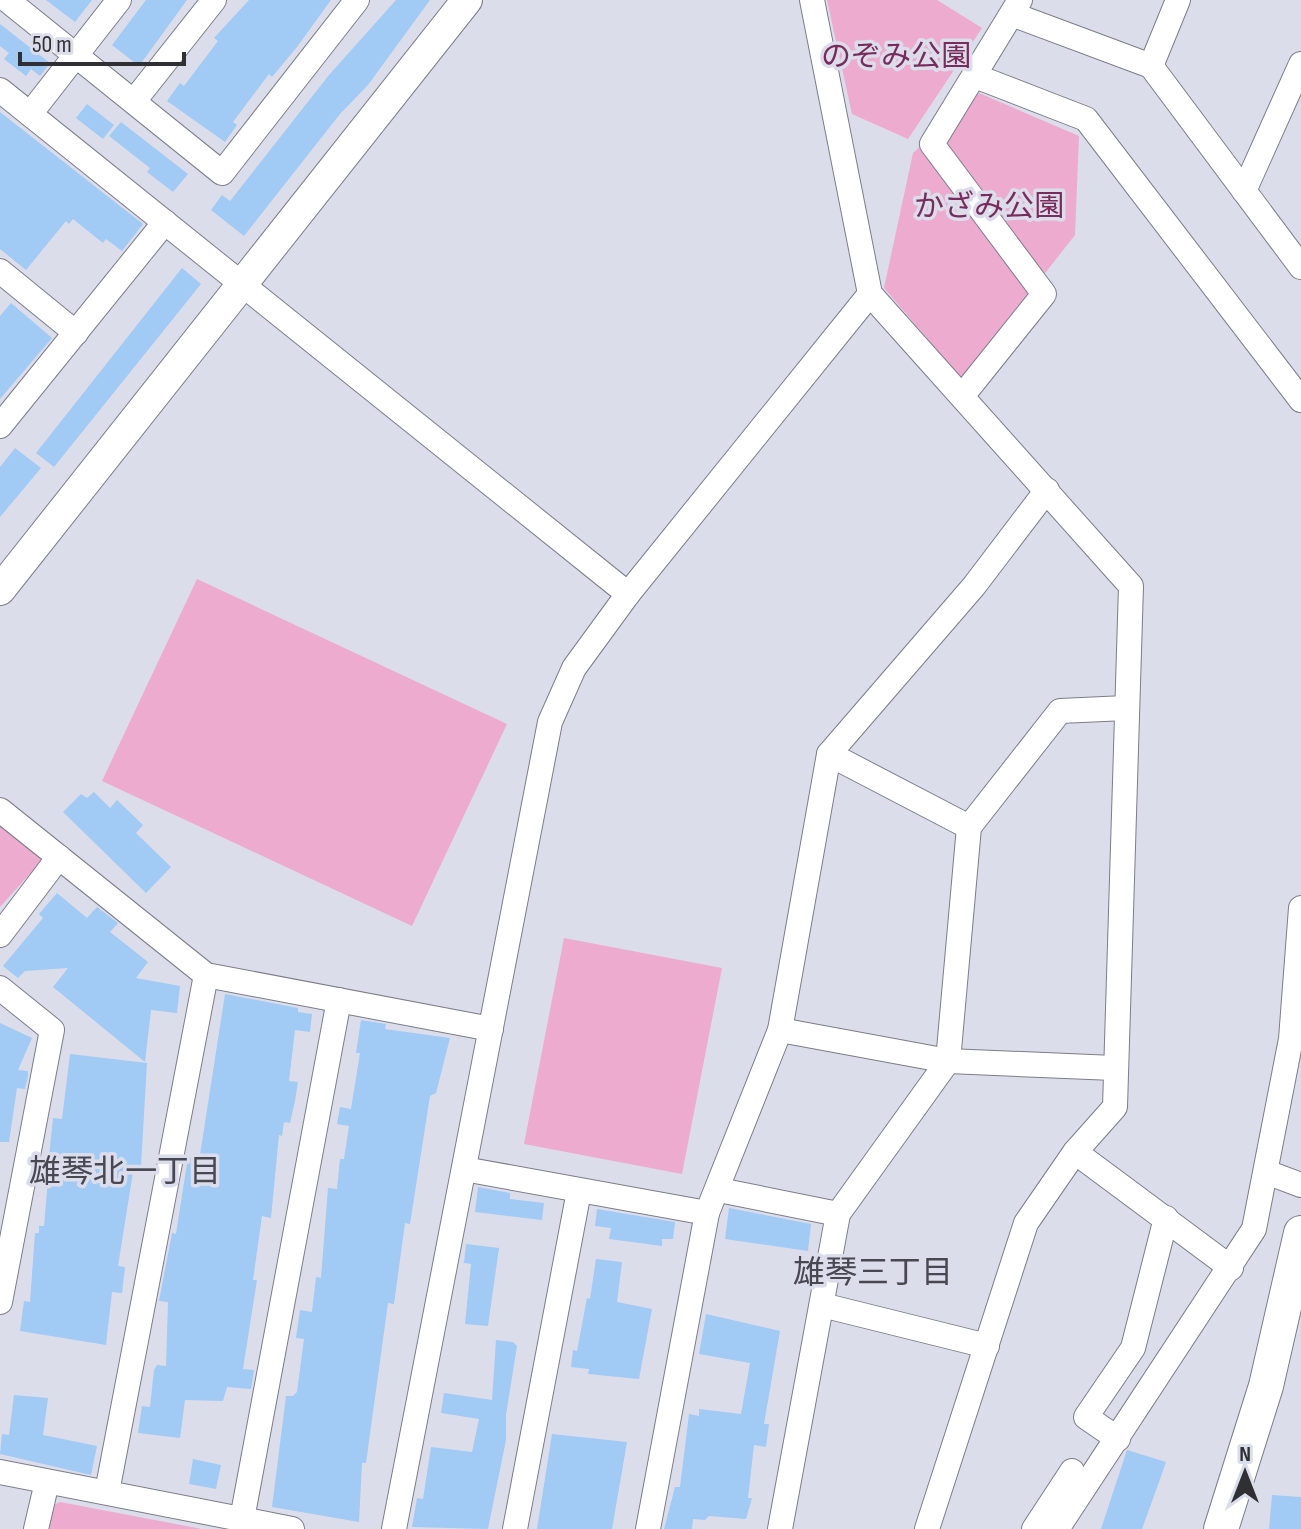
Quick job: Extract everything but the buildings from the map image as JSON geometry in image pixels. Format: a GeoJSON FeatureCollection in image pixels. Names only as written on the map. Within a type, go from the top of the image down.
{"type":"FeatureCollection","features":[{"type":"Feature","properties":{"kind":"main road"},"geometry":{"type":"LineString","coordinates":[[1221,1529],[1266,1386],[1301,1233]]}},
{"type":"Feature","properties":{"kind":"street"},"geometry":{"type":"LineString","coordinates":[[7,0],[222,173],[357,0]]}},
{"type":"Feature","properties":{"kind":"street"},"geometry":{"type":"LineString","coordinates":[[30,114],[119,0]]}},
{"type":"Feature","properties":{"kind":"street"},"geometry":{"type":"LineString","coordinates":[[134,101],[214,0]]}},
{"type":"Feature","properties":{"kind":"street"},"geometry":{"type":"LineString","coordinates":[[0,590],[467,0]]}},
{"type":"Feature","properties":{"kind":"street"},"geometry":{"type":"LineString","coordinates":[[812,0],[870,294],[1131,586],[1115,1107],[1075,1152],[1026,1223],[1002,1289],[987,1346],[927,1529]]}},
{"type":"Feature","properties":{"kind":"street"},"geometry":{"type":"LineString","coordinates":[[1151,66],[1178,0]]}},
{"type":"Feature","properties":{"kind":"street"},"geometry":{"type":"LineString","coordinates":[[963,395],[1044,294],[932,144],[1017,8],[1151,66],[1301,267]]}},
{"type":"Feature","properties":{"kind":"street"},"geometry":{"type":"LineString","coordinates":[[1244,191],[1301,64]]}},
{"type":"Feature","properties":{"kind":"street"},"geometry":{"type":"LineString","coordinates":[[975,76],[1086,119],[1301,400]]}},
{"type":"Feature","properties":{"kind":"street"},"geometry":{"type":"LineString","coordinates":[[0,90],[628,594]]}},
{"type":"Feature","properties":{"kind":"street"},"geometry":{"type":"LineString","coordinates":[[0,426],[165,222]]}},
{"type":"Feature","properties":{"kind":"street"},"geometry":{"type":"LineString","coordinates":[[0,271],[76,333]]}},
{"type":"Feature","properties":{"kind":"street"},"geometry":{"type":"LineString","coordinates":[[394,1529],[550,722],[574,668],[628,594],[870,294]]}},
{"type":"Feature","properties":{"kind":"street"},"geometry":{"type":"LineString","coordinates":[[648,1529],[707,1213],[719,1190],[780,1030],[829,754],[974,586],[1047,490]]}},
{"type":"Feature","properties":{"kind":"street"},"geometry":{"type":"LineString","coordinates":[[780,1529],[838,1214],[948,1061],[969,827],[1060,711],[1126,708]]}},
{"type":"Feature","properties":{"kind":"street"},"geometry":{"type":"LineString","coordinates":[[829,754],[969,827]]}},
{"type":"Feature","properties":{"kind":"street"},"geometry":{"type":"LineString","coordinates":[[0,810],[206,975],[491,1029]]}},
{"type":"Feature","properties":{"kind":"street"},"geometry":{"type":"LineString","coordinates":[[0,935],[59,857]]}},
{"type":"Feature","properties":{"kind":"street"},"geometry":{"type":"LineString","coordinates":[[1057,1529],[1254,1229],[1291,1039],[1301,908]]}},
{"type":"Feature","properties":{"kind":"street"},"geometry":{"type":"LineString","coordinates":[[107,1492],[206,975]]}},
{"type":"Feature","properties":{"kind":"street"},"geometry":{"type":"LineString","coordinates":[[0,988],[52,1030],[0,1302]]}},
{"type":"Feature","properties":{"kind":"street"},"geometry":{"type":"LineString","coordinates":[[242,1519],[339,1000]]}},
{"type":"Feature","properties":{"kind":"street"},"geometry":{"type":"LineString","coordinates":[[780,1030],[948,1061],[1114,1068]]}},
{"type":"Feature","properties":{"kind":"street"},"geometry":{"type":"LineString","coordinates":[[1075,1152],[1231,1268]]}},
{"type":"Feature","properties":{"kind":"street"},"geometry":{"type":"LineString","coordinates":[[464,1169],[707,1213]]}},
{"type":"Feature","properties":{"kind":"street"},"geometry":{"type":"LineString","coordinates":[[1266,1172],[1301,1185]]}},
{"type":"Feature","properties":{"kind":"street"},"geometry":{"type":"LineString","coordinates":[[719,1190],[838,1214]]}},
{"type":"Feature","properties":{"kind":"street"},"geometry":{"type":"LineString","coordinates":[[515,1529],[579,1191]]}},
{"type":"Feature","properties":{"kind":"street"},"geometry":{"type":"LineString","coordinates":[[1118,1439],[1086,1417],[1133,1348],[1166,1218]]}},
{"type":"Feature","properties":{"kind":"street"},"geometry":{"type":"LineString","coordinates":[[822,1305],[987,1346]]}},
{"type":"Feature","properties":{"kind":"street"},"geometry":{"type":"LineString","coordinates":[[1034,1529],[1072,1471]]}},
{"type":"Feature","properties":{"kind":"street"},"geometry":{"type":"LineString","coordinates":[[0,1472],[292,1529]]}},
{"type":"Feature","properties":{"kind":"street"},"geometry":{"type":"LineString","coordinates":[[36,1529],[47,1482]]}},
{"type":"Feature","properties":{"kind":"green space","name":"のぞみ公園"},"geometry":{"type":"Polygon","coordinates":[[[827,0],[937,0],[982,28],[908,139],[852,114],[827,0]]]}},
{"type":"Feature","properties":{"kind":"green space","name":"かざみ公園"},"geometry":{"type":"Polygon","coordinates":[[[979,93],[1079,136],[1075,235],[962,379],[884,288],[913,153],[979,93]]]}},
{"type":"Feature","properties":{"kind":"green space"},"geometry":{"type":"Polygon","coordinates":[[[197,579],[507,724],[412,926],[102,781],[197,579]]]}},
{"type":"Feature","properties":{"kind":"green space"},"geometry":{"type":"Polygon","coordinates":[[[0,823],[45,857],[0,907],[0,823]]]}},
{"type":"Feature","properties":{"kind":"green space"},"geometry":{"type":"Polygon","coordinates":[[[564,938],[722,968],[682,1174],[524,1144],[564,938]]]}},
{"type":"Feature","properties":{"kind":"green space"},"geometry":{"type":"Polygon","coordinates":[[[60,1502],[202,1529],[46,1529],[52,1506],[60,1502]]]}},
{"type":"Feature","properties":{"kind":"district","name":"雄琴北一丁目"},"geometry":{"type":"Point","coordinates":[125,1171]}},
{"type":"Feature","properties":{"kind":"district","name":"雄琴三丁目"},"geometry":{"type":"Point","coordinates":[873,1272]}}]}
